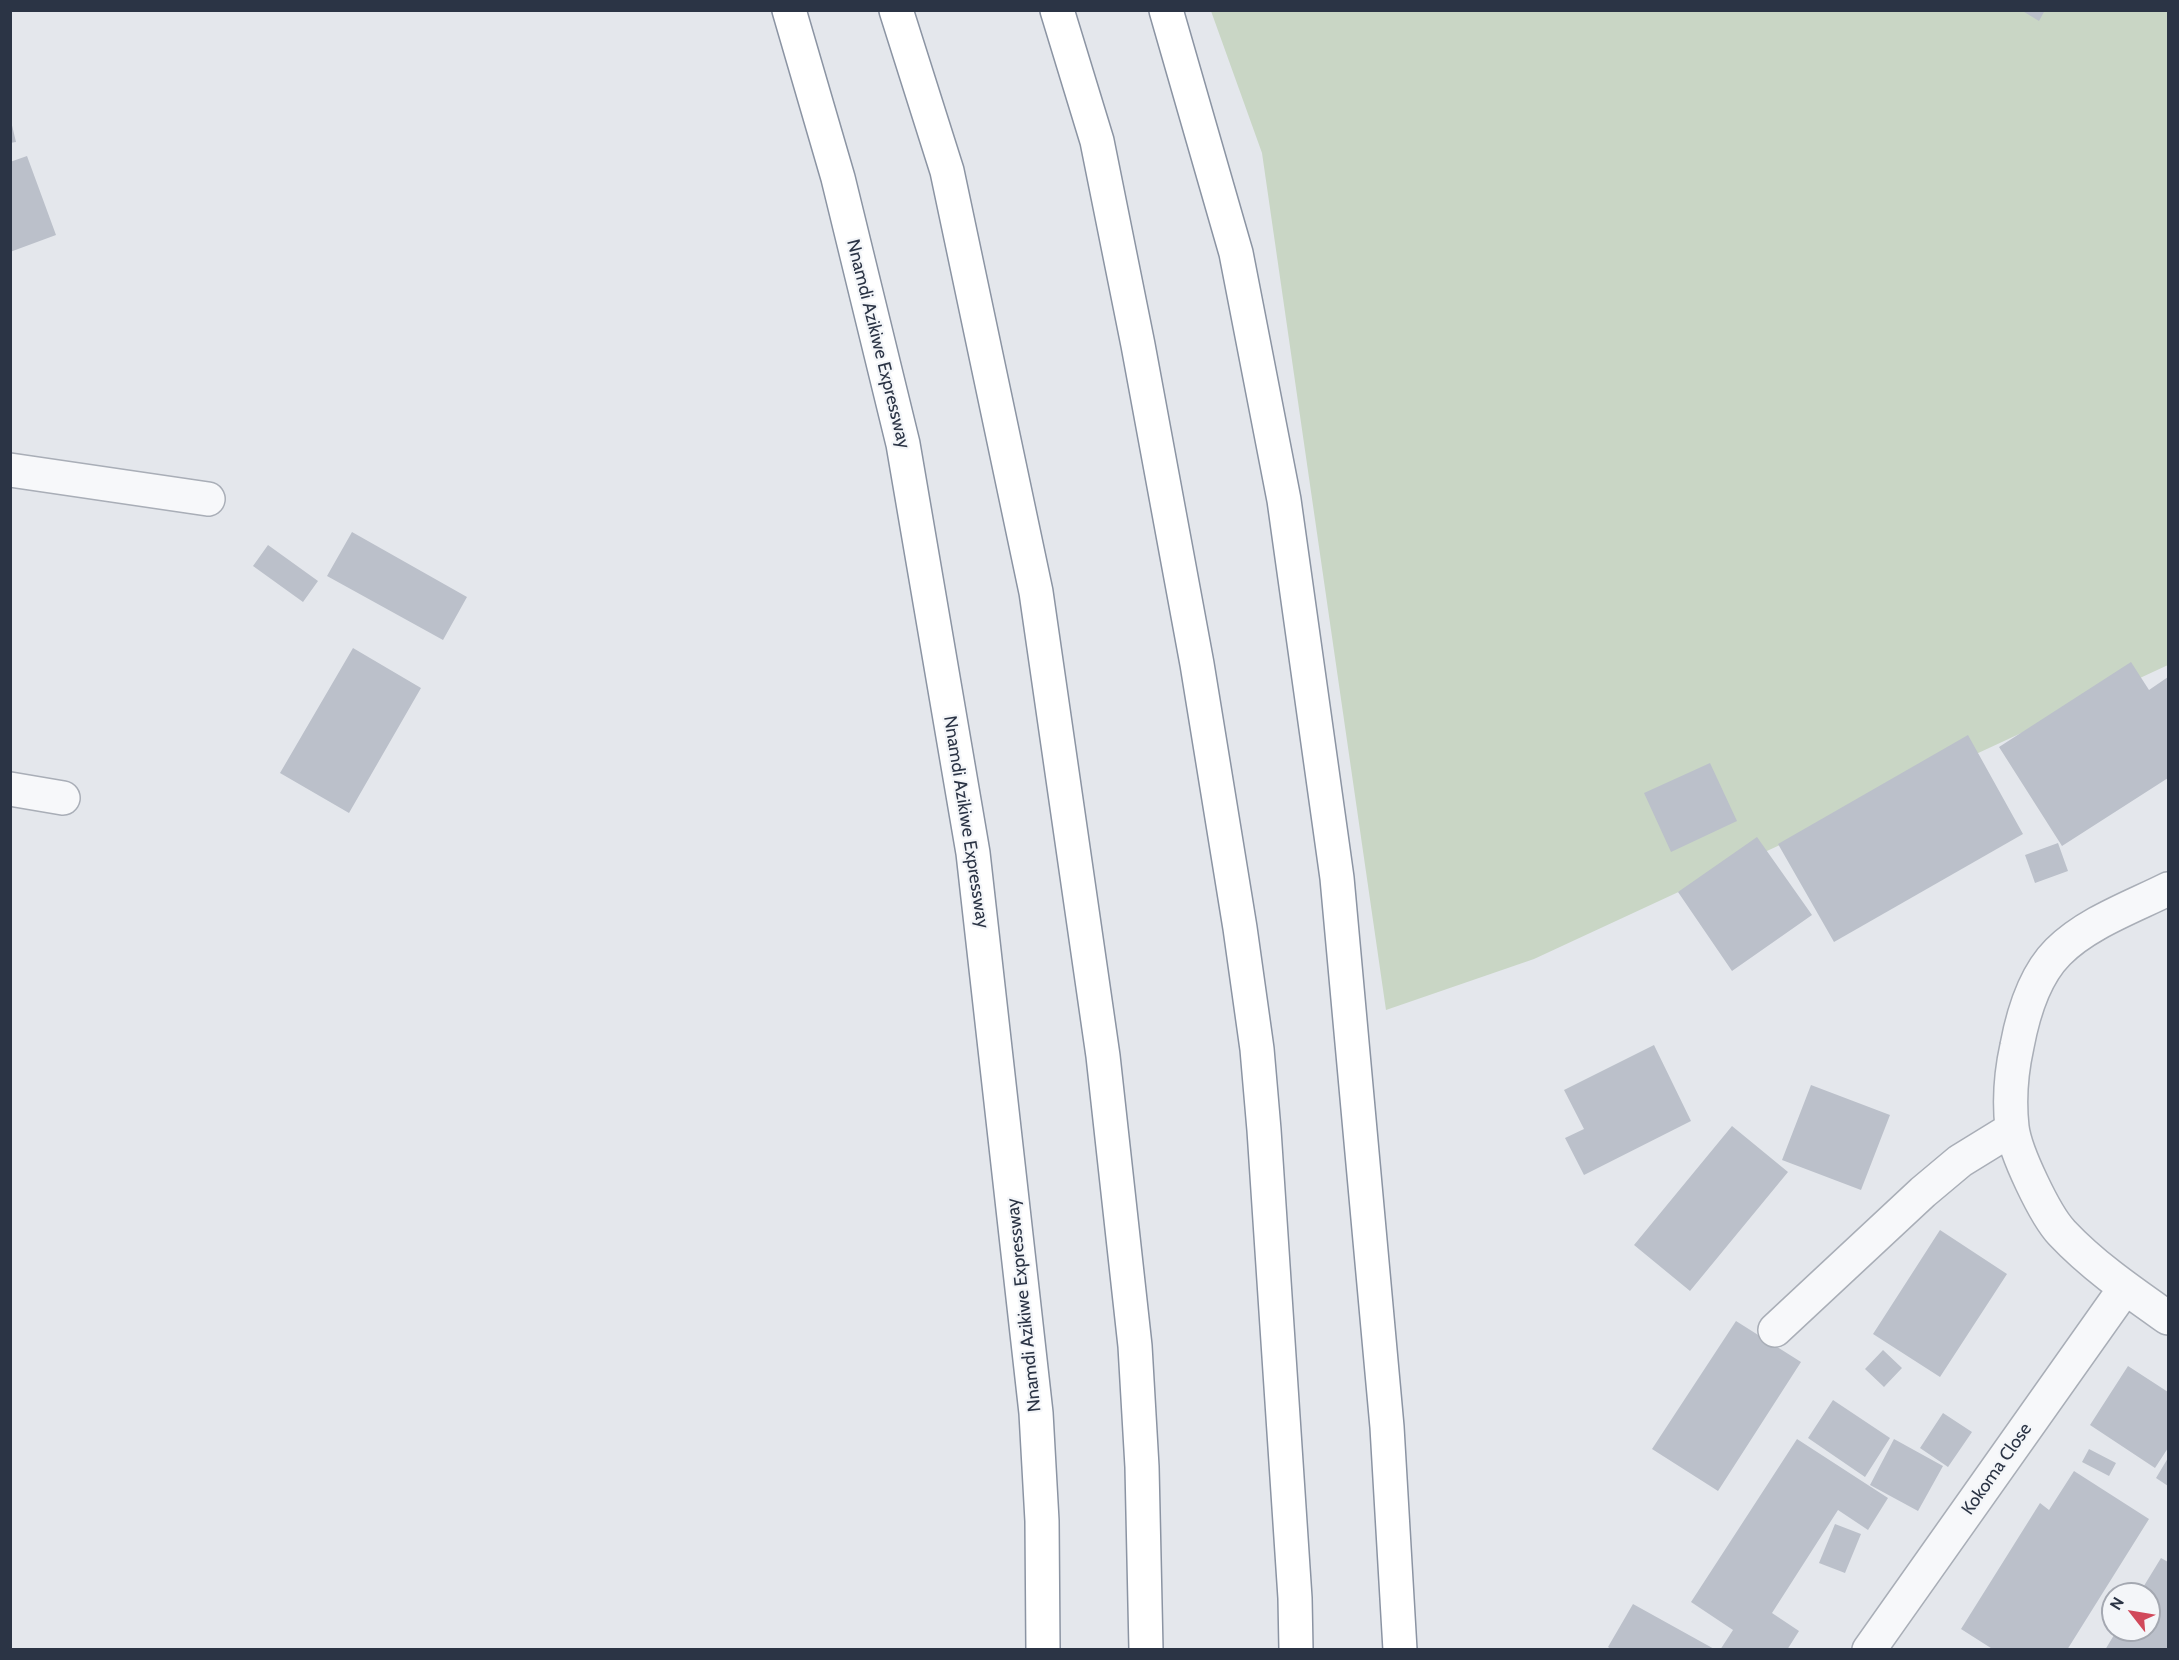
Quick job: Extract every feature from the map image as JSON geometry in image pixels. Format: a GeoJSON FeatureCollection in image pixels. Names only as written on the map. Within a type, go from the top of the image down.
{"type":"FeatureCollection","features":[{"type":"Feature","properties":{"kind":"highway","name":"Nnamdi Azikiwe Expressway"},"geometry":{"type":"LineString","coordinates":[[789,10],[838,178],[903,444],[973,853],[1034,1390],[1042,1521],[1043,1650]]}},
{"type":"Feature","properties":{"kind":"highway"},"geometry":{"type":"LineString","coordinates":[[896,10],[947,171],[1036,592],[1103,1056],[1134,1335],[1142,1467],[1146,1650]]}},
{"type":"Feature","properties":{"kind":"highway"},"geometry":{"type":"LineString","coordinates":[[1057,10],[1097,141],[1136,334],[1197,664],[1240,928],[1257,1049],[1264,1130],[1295,1598],[1296,1650]]}},
{"type":"Feature","properties":{"kind":"highway"},"geometry":{"type":"LineString","coordinates":[[1166,10],[1236,253],[1284,500],[1337,878],[1387,1427],[1400,1650]]}},
{"type":"Feature","properties":{"kind":"street"},"geometry":{"type":"LineString","coordinates":[[10,470],[208,499]]}},
{"type":"Feature","properties":{"kind":"street"},"geometry":{"type":"LineString","coordinates":[[10,789],[63,798]]}},
{"type":"Feature","properties":{"kind":"street"},"geometry":{"type":"LineString","coordinates":[[2169,889],[2093,927],[2058,952],[2037,983],[2022,1020],[2011,1077],[2012,1129],[2035,1191],[2061,1232],[2125,1288],[2169,1318]]}},
{"type":"Feature","properties":{"kind":"street"},"geometry":{"type":"LineString","coordinates":[[1775,1330],[1923,1192],[1960,1161],[2012,1129]]}},
{"type":"Feature","properties":{"kind":"street","name":"Kokoma Close"},"geometry":{"type":"LineString","coordinates":[[1869,1650],[2125,1288]]}},
{"type":"Feature","properties":{"kind":"green space"},"geometry":{"type":"Polygon","coordinates":[[[1211,11],[2168,11],[2168,665],[1534,959],[1386,1010],[1262,153],[1211,11]]]}},
{"type":"Feature","properties":{"kind":"building"},"geometry":{"type":"Polygon","coordinates":[[[2021,10],[2045,10],[2039,21],[2021,10]]]}},
{"type":"Feature","properties":{"kind":"building"},"geometry":{"type":"Polygon","coordinates":[[[10,117],[16,142],[10,143],[10,117]]]}},
{"type":"Feature","properties":{"kind":"building"},"geometry":{"type":"Polygon","coordinates":[[[27,156],[56,235],[10,252],[10,162],[27,156]]]}},
{"type":"Feature","properties":{"kind":"building"},"geometry":{"type":"Polygon","coordinates":[[[352,532],[467,597],[443,640],[327,576],[352,532]]]}},
{"type":"Feature","properties":{"kind":"building"},"geometry":{"type":"Polygon","coordinates":[[[268,545],[318,581],[303,602],[253,566],[268,545]]]}},
{"type":"Feature","properties":{"kind":"building"},"geometry":{"type":"Polygon","coordinates":[[[353,648],[421,688],[349,813],[280,773],[353,648]]]}},
{"type":"Feature","properties":{"kind":"building"},"geometry":{"type":"Polygon","coordinates":[[[2131,662],[2149,690],[2168,677],[2168,778],[2062,846],[1999,747],[2131,662]]]}},
{"type":"Feature","properties":{"kind":"building"},"geometry":{"type":"Polygon","coordinates":[[[1968,735],[2023,834],[1834,942],[1778,844],[1968,735]]]}},
{"type":"Feature","properties":{"kind":"building"},"geometry":{"type":"Polygon","coordinates":[[[1710,763],[1737,821],[1671,852],[1644,793],[1710,763]]]}},
{"type":"Feature","properties":{"kind":"building"},"geometry":{"type":"Polygon","coordinates":[[[1757,837],[1812,915],[1732,971],[1678,892],[1757,837]]]}},
{"type":"Feature","properties":{"kind":"building"},"geometry":{"type":"Polygon","coordinates":[[[2058,843],[2068,871],[2035,883],[2025,855],[2058,843]]]}},
{"type":"Feature","properties":{"kind":"building"},"geometry":{"type":"Polygon","coordinates":[[[1654,1045],[1691,1121],[1584,1175],[1565,1138],[1584,1129],[1564,1090],[1654,1045]]]}},
{"type":"Feature","properties":{"kind":"building"},"geometry":{"type":"Polygon","coordinates":[[[1811,1085],[1890,1115],[1861,1190],[1782,1160],[1811,1085]]]}},
{"type":"Feature","properties":{"kind":"building"},"geometry":{"type":"Polygon","coordinates":[[[1732,1126],[1788,1172],[1690,1291],[1634,1245],[1732,1126]]]}},
{"type":"Feature","properties":{"kind":"building"},"geometry":{"type":"Polygon","coordinates":[[[1940,1230],[2007,1274],[1940,1377],[1873,1334],[1940,1230]]]}},
{"type":"Feature","properties":{"kind":"building"},"geometry":{"type":"Polygon","coordinates":[[[1736,1321],[1801,1362],[1718,1491],[1652,1449],[1736,1321]]]}},
{"type":"Feature","properties":{"kind":"building"},"geometry":{"type":"Polygon","coordinates":[[[1883,1350],[1902,1368],[1884,1387],[1865,1369],[1883,1350]]]}},
{"type":"Feature","properties":{"kind":"building"},"geometry":{"type":"Polygon","coordinates":[[[2128,1366],[2168,1392],[2168,1448],[2155,1468],[2090,1425],[2128,1366]]]}},
{"type":"Feature","properties":{"kind":"building"},"geometry":{"type":"Polygon","coordinates":[[[1833,1400],[1890,1438],[1865,1477],[1808,1438],[1833,1400]]]}},
{"type":"Feature","properties":{"kind":"building"},"geometry":{"type":"Polygon","coordinates":[[[1943,1413],[1972,1432],[1948,1467],[1920,1448],[1943,1413]]]}},
{"type":"Feature","properties":{"kind":"building"},"geometry":{"type":"Polygon","coordinates":[[[1797,1439],[1888,1498],[1868,1530],[1838,1510],[1772,1613],[1799,1631],[1787,1650],[1720,1650],[1733,1630],[1691,1602],[1797,1439]]]}},
{"type":"Feature","properties":{"kind":"building"},"geometry":{"type":"Polygon","coordinates":[[[1894,1439],[1943,1466],[1918,1511],[1870,1485],[1894,1439]]]}},
{"type":"Feature","properties":{"kind":"building"},"geometry":{"type":"Polygon","coordinates":[[[2089,1449],[2116,1463],[2109,1476],[2082,1462],[2089,1449]]]}},
{"type":"Feature","properties":{"kind":"building"},"geometry":{"type":"Polygon","coordinates":[[[2168,1458],[2168,1486],[2156,1478],[2168,1458]]]}},
{"type":"Feature","properties":{"kind":"building"},"geometry":{"type":"Polygon","coordinates":[[[2074,1471],[2149,1519],[2110,1582],[2101,1582],[2101,1596],[2067,1650],[1994,1650],[1961,1629],[2040,1503],[2049,1510],[2074,1471]]]}},
{"type":"Feature","properties":{"kind":"building"},"geometry":{"type":"Polygon","coordinates":[[[1835,1524],[1861,1534],[1845,1573],[1819,1563],[1835,1524]]]}},
{"type":"Feature","properties":{"kind":"building"},"geometry":{"type":"Polygon","coordinates":[[[2161,1558],[2168,1562],[2168,1650],[2105,1650],[2110,1642],[2161,1642],[2161,1582],[2146,1582],[2161,1558]]]}},
{"type":"Feature","properties":{"kind":"building"},"geometry":{"type":"Polygon","coordinates":[[[1633,1604],[1716,1650],[1612,1650],[1608,1647],[1633,1604]]]}}]}
